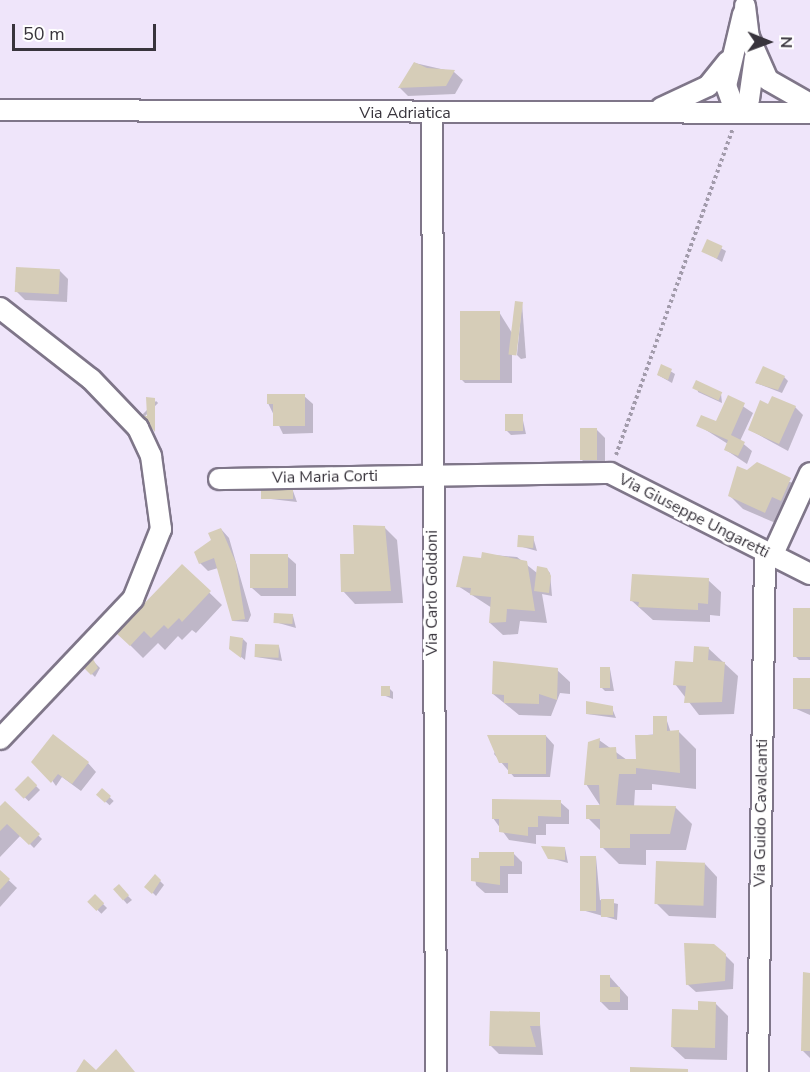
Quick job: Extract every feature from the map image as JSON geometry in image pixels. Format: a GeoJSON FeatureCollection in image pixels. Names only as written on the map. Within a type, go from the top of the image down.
{"type":"FeatureCollection","features":[{"type":"Feature","properties":{"kind":"street"},"geometry":{"type":"LineString","coordinates":[[745,3],[755,57],[749,99],[736,113],[726,86],[728,61],[745,3]]}},
{"type":"Feature","properties":{"kind":"street"},"geometry":{"type":"LineString","coordinates":[[755,57],[768,80],[810,104]]}},
{"type":"Feature","properties":{"kind":"street"},"geometry":{"type":"LineString","coordinates":[[647,113],[708,86],[728,61]]}},
{"type":"Feature","properties":{"kind":"street","name":"Via Adriatica"},"geometry":{"type":"LineString","coordinates":[[0,110],[432,113],[810,112]]}},
{"type":"Feature","properties":{"kind":"street","name":"Via Carlo Goldoni"},"geometry":{"type":"LineString","coordinates":[[432,113],[436,1072]]}},
{"type":"Feature","properties":{"kind":"street"},"geometry":{"type":"LineString","coordinates":[[0,308],[91,379],[138,428],[151,456],[161,529],[133,599],[0,739]]}},
{"type":"Feature","properties":{"kind":"street","name":"Via Giuseppe Ungaretti"},"geometry":{"type":"LineString","coordinates":[[432,475],[610,473],[768,555],[810,574]]}},
{"type":"Feature","properties":{"kind":"street"},"geometry":{"type":"LineString","coordinates":[[768,555],[810,473]]}},
{"type":"Feature","properties":{"kind":"street","name":"Via Maria Corti"},"geometry":{"type":"LineString","coordinates":[[219,479],[432,475]]}},
{"type":"Feature","properties":{"kind":"street","name":"Via Guido Cavalcanti"},"geometry":{"type":"LineString","coordinates":[[758,1072],[768,555]]}},
{"type":"Feature","properties":{"kind":"path"},"geometry":{"type":"LineString","coordinates":[[610,473],[736,113]]}},
{"type":"Feature","properties":{"kind":"building"},"geometry":{"type":"Polygon","coordinates":[[[414,62],[427,68],[455,70],[446,86],[398,88],[414,62]]]}},
{"type":"Feature","properties":{"kind":"building"},"geometry":{"type":"Polygon","coordinates":[[[707,239],[723,246],[717,259],[701,252],[707,239]]]}},
{"type":"Feature","properties":{"kind":"building"},"geometry":{"type":"Polygon","coordinates":[[[16,267],[60,269],[59,294],[15,292],[16,267]]]}},
{"type":"Feature","properties":{"kind":"building"},"geometry":{"type":"Polygon","coordinates":[[[515,301],[523,302],[516,356],[508,355],[515,301]]]}},
{"type":"Feature","properties":{"kind":"building"},"geometry":{"type":"Polygon","coordinates":[[[460,311],[500,311],[500,380],[460,380],[460,311]]]}},
{"type":"Feature","properties":{"kind":"building"},"geometry":{"type":"Polygon","coordinates":[[[661,364],[672,369],[668,380],[657,375],[661,364]]]}},
{"type":"Feature","properties":{"kind":"building"},"geometry":{"type":"Polygon","coordinates":[[[763,366],[785,376],[778,390],[755,383],[763,366]]]}},
{"type":"Feature","properties":{"kind":"building"},"geometry":{"type":"Polygon","coordinates":[[[696,380],[722,392],[718,400],[692,388],[696,380]]]}},
{"type":"Feature","properties":{"kind":"building"},"geometry":{"type":"Polygon","coordinates":[[[267,394],[305,394],[305,426],[273,426],[273,404],[267,404],[267,394]]]}},
{"type":"Feature","properties":{"kind":"building"},"geometry":{"type":"Polygon","coordinates":[[[728,395],[745,403],[731,435],[745,442],[738,456],[724,450],[728,440],[696,426],[701,415],[716,421],[728,395]]]}},
{"type":"Feature","properties":{"kind":"building"},"geometry":{"type":"Polygon","coordinates":[[[772,396],[796,406],[779,444],[748,430],[760,400],[768,404],[772,396]]]}},
{"type":"Feature","properties":{"kind":"building"},"geometry":{"type":"Polygon","coordinates":[[[146,397],[155,398],[155,432],[142,416],[147,416],[146,397]]]}},
{"type":"Feature","properties":{"kind":"building"},"geometry":{"type":"Polygon","coordinates":[[[505,414],[523,414],[523,431],[505,431],[505,414]]]}},
{"type":"Feature","properties":{"kind":"building"},"geometry":{"type":"Polygon","coordinates":[[[580,428],[597,428],[597,460],[580,460],[580,428]]]}},
{"type":"Feature","properties":{"kind":"building"},"geometry":{"type":"Polygon","coordinates":[[[757,462],[791,478],[781,501],[772,497],[765,513],[728,496],[737,466],[747,470],[757,462]]]}},
{"type":"Feature","properties":{"kind":"building"},"geometry":{"type":"Polygon","coordinates":[[[261,490],[293,490],[293,499],[261,499],[261,490]]]}},
{"type":"Feature","properties":{"kind":"building"},"geometry":{"type":"Polygon","coordinates":[[[353,525],[385,526],[391,591],[341,592],[340,554],[354,554],[353,525]]]}},
{"type":"Feature","properties":{"kind":"building"},"geometry":{"type":"Polygon","coordinates":[[[221,528],[236,563],[245,619],[232,621],[214,558],[199,564],[194,552],[211,540],[208,533],[221,528]]]}},
{"type":"Feature","properties":{"kind":"building"},"geometry":{"type":"Polygon","coordinates":[[[518,535],[534,536],[533,548],[517,547],[518,535]]]}},
{"type":"Feature","properties":{"kind":"building"},"geometry":{"type":"Polygon","coordinates":[[[482,552],[527,561],[535,611],[507,609],[506,622],[489,623],[491,597],[470,595],[471,588],[456,587],[463,556],[481,558],[482,552]]]}},
{"type":"Feature","properties":{"kind":"building"},"geometry":{"type":"Polygon","coordinates":[[[250,554],[288,554],[288,588],[250,588],[250,554]]]}},
{"type":"Feature","properties":{"kind":"building"},"geometry":{"type":"Polygon","coordinates":[[[182,564],[211,591],[182,622],[179,618],[168,629],[164,625],[151,638],[144,631],[130,646],[116,633],[182,564]]]}},
{"type":"Feature","properties":{"kind":"building"},"geometry":{"type":"Polygon","coordinates":[[[537,566],[547,568],[551,576],[549,593],[534,591],[537,566]]]}},
{"type":"Feature","properties":{"kind":"building"},"geometry":{"type":"Polygon","coordinates":[[[632,574],[709,578],[708,604],[698,603],[698,610],[638,607],[639,602],[630,601],[632,574]]]}},
{"type":"Feature","properties":{"kind":"building"},"geometry":{"type":"Polygon","coordinates":[[[793,608],[810,608],[810,657],[793,657],[793,608]]]}},
{"type":"Feature","properties":{"kind":"building"},"geometry":{"type":"Polygon","coordinates":[[[274,613],[293,614],[292,624],[273,623],[274,613]]]}},
{"type":"Feature","properties":{"kind":"building"},"geometry":{"type":"Polygon","coordinates":[[[230,636],[243,638],[241,658],[229,649],[230,636]]]}},
{"type":"Feature","properties":{"kind":"building"},"geometry":{"type":"Polygon","coordinates":[[[255,644],[279,645],[279,658],[255,657],[255,644]]]}},
{"type":"Feature","properties":{"kind":"building"},"geometry":{"type":"Polygon","coordinates":[[[694,646],[709,647],[708,660],[725,662],[722,702],[684,703],[686,686],[673,685],[675,661],[693,662],[694,646]]]}},
{"type":"Feature","properties":{"kind":"building"},"geometry":{"type":"Polygon","coordinates":[[[93,659],[98,668],[91,675],[84,668],[93,659]]]}},
{"type":"Feature","properties":{"kind":"building"},"geometry":{"type":"Polygon","coordinates":[[[493,661],[558,668],[557,700],[539,694],[539,704],[504,703],[504,695],[492,694],[493,661]]]}},
{"type":"Feature","properties":{"kind":"building"},"geometry":{"type":"Polygon","coordinates":[[[600,667],[610,667],[610,688],[600,688],[600,667]]]}},
{"type":"Feature","properties":{"kind":"building"},"geometry":{"type":"Polygon","coordinates":[[[793,678],[810,678],[810,709],[793,709],[793,678]]]}},
{"type":"Feature","properties":{"kind":"building"},"geometry":{"type":"Polygon","coordinates":[[[381,686],[390,686],[390,696],[381,696],[381,686]]]}},
{"type":"Feature","properties":{"kind":"building"},"geometry":{"type":"Polygon","coordinates":[[[586,701],[613,706],[613,715],[586,714],[586,701]]]}},
{"type":"Feature","properties":{"kind":"building"},"geometry":{"type":"Polygon","coordinates":[[[653,716],[667,716],[667,731],[679,730],[680,773],[636,768],[636,774],[619,774],[616,805],[676,806],[670,834],[630,834],[630,848],[600,848],[600,819],[586,819],[586,805],[600,805],[599,785],[584,785],[588,742],[600,738],[599,748],[616,747],[617,759],[636,759],[635,735],[653,735],[653,716]]]}},
{"type":"Feature","properties":{"kind":"building"},"geometry":{"type":"Polygon","coordinates":[[[53,734],[89,762],[72,784],[58,774],[51,783],[31,762],[53,734]]]}},
{"type":"Feature","properties":{"kind":"building"},"geometry":{"type":"Polygon","coordinates":[[[487,735],[546,735],[546,774],[508,774],[508,763],[499,763],[487,735]]]}},
{"type":"Feature","properties":{"kind":"building"},"geometry":{"type":"Polygon","coordinates":[[[28,776],[37,785],[24,799],[15,789],[28,776]]]}},
{"type":"Feature","properties":{"kind":"building"},"geometry":{"type":"Polygon","coordinates":[[[102,788],[111,796],[105,803],[96,795],[102,788]]]}},
{"type":"Feature","properties":{"kind":"building"},"geometry":{"type":"Polygon","coordinates":[[[492,799],[561,800],[561,817],[538,816],[538,827],[528,827],[528,836],[499,832],[499,819],[492,819],[492,799]]]}},
{"type":"Feature","properties":{"kind":"building"},"geometry":{"type":"Polygon","coordinates":[[[5,801],[40,834],[29,845],[7,824],[0,831],[0,806],[5,801]]]}},
{"type":"Feature","properties":{"kind":"building"},"geometry":{"type":"Polygon","coordinates":[[[541,846],[565,847],[565,860],[548,859],[541,846]]]}},
{"type":"Feature","properties":{"kind":"building"},"geometry":{"type":"Polygon","coordinates":[[[479,852],[514,852],[514,866],[500,866],[500,885],[471,881],[471,858],[479,858],[479,852]]]}},
{"type":"Feature","properties":{"kind":"building"},"geometry":{"type":"Polygon","coordinates":[[[580,856],[596,856],[596,911],[580,911],[580,856]]]}},
{"type":"Feature","properties":{"kind":"building"},"geometry":{"type":"Polygon","coordinates":[[[656,861],[705,863],[703,906],[654,904],[656,861]]]}},
{"type":"Feature","properties":{"kind":"building"},"geometry":{"type":"Polygon","coordinates":[[[0,870],[10,879],[0,890],[0,870]]]}},
{"type":"Feature","properties":{"kind":"building"},"geometry":{"type":"Polygon","coordinates":[[[155,874],[161,880],[152,894],[144,887],[155,874]]]}},
{"type":"Feature","properties":{"kind":"building"},"geometry":{"type":"Polygon","coordinates":[[[119,884],[129,895],[123,901],[113,889],[119,884]]]}},
{"type":"Feature","properties":{"kind":"building"},"geometry":{"type":"Polygon","coordinates":[[[95,894],[104,903],[96,911],[87,902],[95,894]]]}},
{"type":"Feature","properties":{"kind":"building"},"geometry":{"type":"Polygon","coordinates":[[[601,899],[614,899],[614,917],[601,917],[601,899]]]}},
{"type":"Feature","properties":{"kind":"building"},"geometry":{"type":"Polygon","coordinates":[[[684,943],[714,944],[726,954],[725,981],[686,985],[684,943]]]}},
{"type":"Feature","properties":{"kind":"building"},"geometry":{"type":"Polygon","coordinates":[[[803,972],[810,973],[810,1051],[801,1051],[803,972]]]}},
{"type":"Feature","properties":{"kind":"building"},"geometry":{"type":"Polygon","coordinates":[[[600,975],[610,975],[610,987],[620,987],[620,1002],[600,1002],[600,975]]]}},
{"type":"Feature","properties":{"kind":"building"},"geometry":{"type":"Polygon","coordinates":[[[698,1001],[716,1002],[715,1048],[671,1047],[672,1009],[698,1010],[698,1001]]]}},
{"type":"Feature","properties":{"kind":"building"},"geometry":{"type":"Polygon","coordinates":[[[490,1011],[540,1012],[540,1026],[530,1026],[536,1047],[489,1046],[490,1011]]]}},
{"type":"Feature","properties":{"kind":"building"},"geometry":{"type":"Polygon","coordinates":[[[116,1049],[135,1072],[76,1072],[84,1059],[96,1070],[116,1049]]]}},
{"type":"Feature","properties":{"kind":"building"},"geometry":{"type":"Polygon","coordinates":[[[630,1067],[688,1069],[688,1072],[630,1072],[630,1067]]]}}]}
